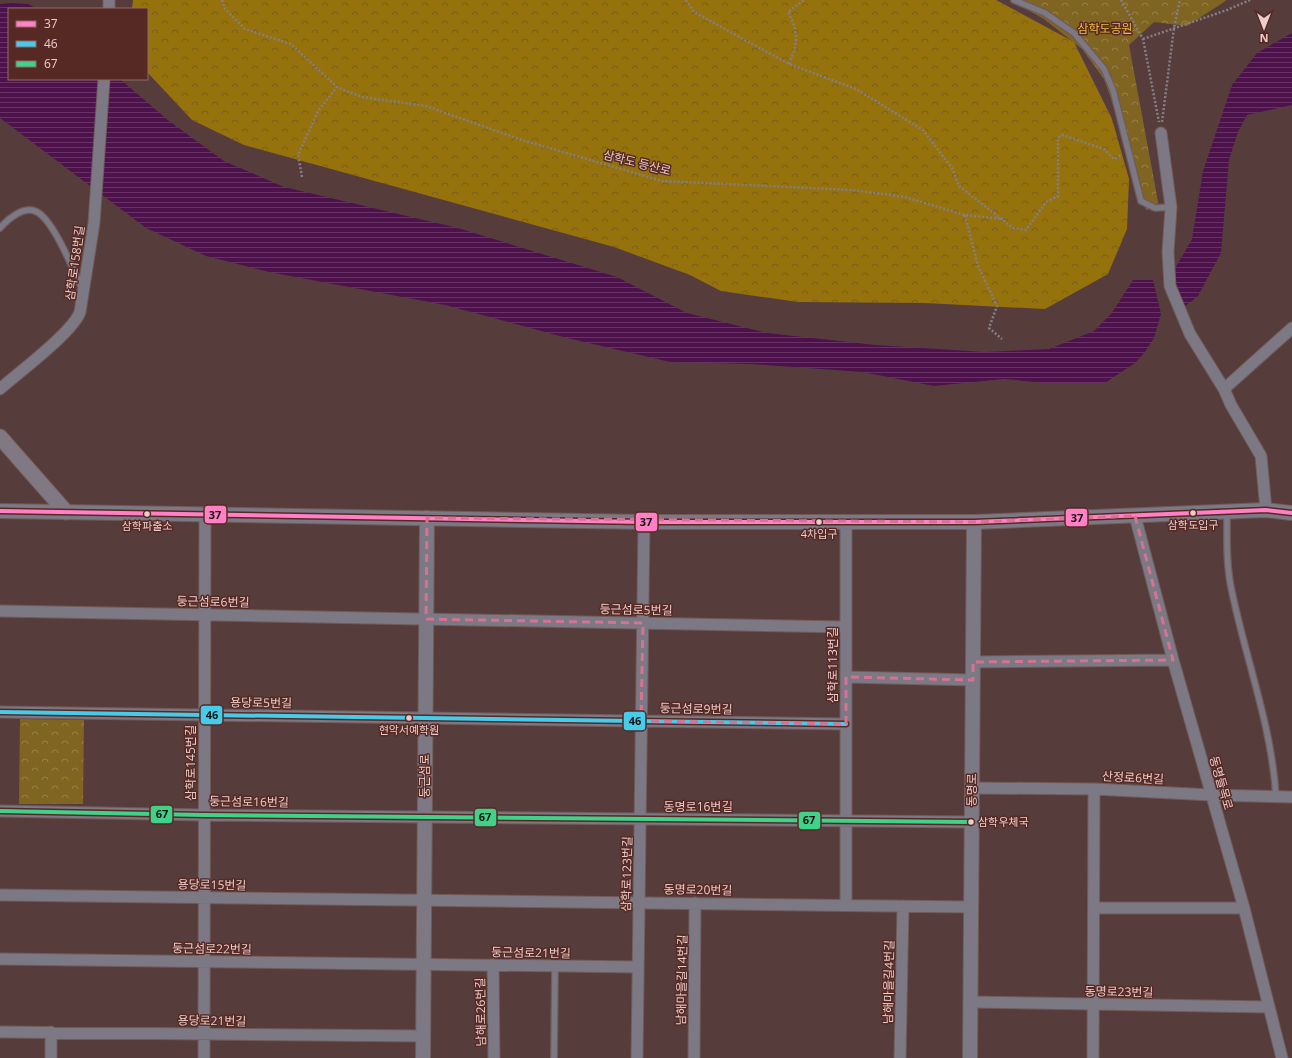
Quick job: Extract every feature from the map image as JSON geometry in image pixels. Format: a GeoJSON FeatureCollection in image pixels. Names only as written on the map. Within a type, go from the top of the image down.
{"type":"FeatureCollection","features":[{"type":"Feature","properties":{"kind":"main road"},"geometry":{"type":"LineString","coordinates":[[0,437],[66,512]]}},
{"type":"Feature","properties":{"kind":"street","name":"삼학로158번길"},"geometry":{"type":"LineString","coordinates":[[0,389],[73,325],[78,318],[82,307],[95,202],[104,80]]}},
{"type":"Feature","properties":{"kind":"street"},"geometry":{"type":"LineString","coordinates":[[1161,133],[1171,207],[1168,252],[1170,286],[1190,334],[1224,389],[1231,405],[1261,456],[1266,510]]}},
{"type":"Feature","properties":{"kind":"street"},"geometry":{"type":"LineString","coordinates":[[1224,389],[1292,328]]}},
{"type":"Feature","properties":{"kind":"street"},"geometry":{"type":"LineString","coordinates":[[0,511],[644,522],[974,522],[1266,510],[1292,513]]}},
{"type":"Feature","properties":{"kind":"street","name":"삼학로145번길"},"geometry":{"type":"LineString","coordinates":[[204,1058],[205,515]]}},
{"type":"Feature","properties":{"kind":"street","name":"동명들목로"},"geometry":{"type":"LineString","coordinates":[[1135,516],[1173,660],[1244,908],[1282,1058]]}},
{"type":"Feature","properties":{"kind":"street","name":"둥근섬로"},"geometry":{"type":"LineString","coordinates":[[423,1058],[427,518]]}},
{"type":"Feature","properties":{"kind":"street","name":"삼학로123번길"},"geometry":{"type":"LineString","coordinates":[[637,1058],[644,522]]}},
{"type":"Feature","properties":{"kind":"street","name":"삼학로113번길"},"geometry":{"type":"LineString","coordinates":[[846,522],[846,905]]}},
{"type":"Feature","properties":{"kind":"street","name":"동명로"},"geometry":{"type":"LineString","coordinates":[[970,1058],[974,522]]}},
{"type":"Feature","properties":{"kind":"street","name":"둥근섬로6번길"},"geometry":{"type":"LineString","coordinates":[[0,611],[426,619]]}},
{"type":"Feature","properties":{"kind":"street","name":"둥근섬로5번길"},"geometry":{"type":"LineString","coordinates":[[426,619],[846,627]]}},
{"type":"Feature","properties":{"kind":"street"},"geometry":{"type":"LineString","coordinates":[[973,662],[1173,660]]}},
{"type":"Feature","properties":{"kind":"street"},"geometry":{"type":"LineString","coordinates":[[846,677],[973,680]]}},
{"type":"Feature","properties":{"kind":"street","name":"용당로5번길"},"geometry":{"type":"LineString","coordinates":[[0,712],[426,718]]}},
{"type":"Feature","properties":{"kind":"street","name":"둥근섬로9번길"},"geometry":{"type":"LineString","coordinates":[[426,718],[846,724]]}},
{"type":"Feature","properties":{"kind":"street","name":"산정로6번길"},"geometry":{"type":"LineString","coordinates":[[972,788],[1094,789],[1211,795],[1292,797]]}},
{"type":"Feature","properties":{"kind":"street"},"geometry":{"type":"LineString","coordinates":[[1093,1058],[1094,789]]}},
{"type":"Feature","properties":{"kind":"street","name":"둥근섬로16번길"},"geometry":{"type":"LineString","coordinates":[[0,811],[425,817]]}},
{"type":"Feature","properties":{"kind":"street","name":"동명로16번길"},"geometry":{"type":"LineString","coordinates":[[425,817],[972,822]]}},
{"type":"Feature","properties":{"kind":"street","name":"용당로15번길"},"geometry":{"type":"LineString","coordinates":[[0,895],[424,900]]}},
{"type":"Feature","properties":{"kind":"street","name":"동명로20번길"},"geometry":{"type":"LineString","coordinates":[[424,900],[971,907]]}},
{"type":"Feature","properties":{"kind":"street","name":"남해마을길14번길"},"geometry":{"type":"LineString","coordinates":[[694,1058],[696,903]]}},
{"type":"Feature","properties":{"kind":"street","name":"남해마을길4번길"},"geometry":{"type":"LineString","coordinates":[[900,1058],[903,906]]}},
{"type":"Feature","properties":{"kind":"street"},"geometry":{"type":"LineString","coordinates":[[1094,908],[1244,908]]}},
{"type":"Feature","properties":{"kind":"street","name":"둥근섬로22번길"},"geometry":{"type":"LineString","coordinates":[[0,959],[424,964]]}},
{"type":"Feature","properties":{"kind":"street","name":"둥근섬로21번길"},"geometry":{"type":"LineString","coordinates":[[424,964],[638,967]]}},
{"type":"Feature","properties":{"kind":"street","name":"남해로26번길"},"geometry":{"type":"LineString","coordinates":[[493,965],[494,1058]]}},
{"type":"Feature","properties":{"kind":"street","name":"동명로23번길"},"geometry":{"type":"LineString","coordinates":[[970,1002],[1268,1007]]}},
{"type":"Feature","properties":{"kind":"street","name":"용당로21번길"},"geometry":{"type":"LineString","coordinates":[[0,1032],[423,1036]]}},
{"type":"Feature","properties":{"kind":"street"},"geometry":{"type":"LineString","coordinates":[[51,1032],[51,1058]]}},
{"type":"Feature","properties":{"kind":"lane"},"geometry":{"type":"LineString","coordinates":[[1014,0],[1045,13],[1074,33],[1104,70],[1113,90],[1141,201],[1155,208],[1171,207]]}},
{"type":"Feature","properties":{"kind":"lane"},"geometry":{"type":"LineString","coordinates":[[0,228],[9,218],[22,212],[36,212],[49,222],[84,292]]}},
{"type":"Feature","properties":{"kind":"lane"},"geometry":{"type":"LineString","coordinates":[[1227,512],[1227,547],[1231,590],[1273,756],[1276,797]]}},
{"type":"Feature","properties":{"kind":"lane"},"geometry":{"type":"LineString","coordinates":[[554,1058],[555,966]]}},
{"type":"Feature","properties":{"kind":"path","name":"삼학도 등산로"},"geometry":{"type":"LineString","coordinates":[[222,0],[225,9],[245,29],[291,44],[337,87],[362,97],[426,106],[522,140],[662,181],[853,190],[905,197],[965,215],[1003,219]]}},
{"type":"Feature","properties":{"kind":"path","name":"삼학도 등산로"},"geometry":{"type":"LineString","coordinates":[[686,0],[694,12],[789,64],[856,89],[923,130],[952,168],[959,186],[1013,228],[1026,230],[1046,202],[1058,196],[1058,138],[1062,134],[1104,148],[1114,159],[1129,150]]}},
{"type":"Feature","properties":{"kind":"path"},"geometry":{"type":"LineString","coordinates":[[789,64],[796,46],[796,28],[788,12],[804,0]]}},
{"type":"Feature","properties":{"kind":"path"},"geometry":{"type":"LineString","coordinates":[[1121,0],[1143,39],[1161,133]]}},
{"type":"Feature","properties":{"kind":"path"},"geometry":{"type":"LineString","coordinates":[[1161,133],[1174,28],[1180,0]]}},
{"type":"Feature","properties":{"kind":"path"},"geometry":{"type":"LineString","coordinates":[[1143,39],[1227,10],[1250,0]]}},
{"type":"Feature","properties":{"kind":"path"},"geometry":{"type":"LineString","coordinates":[[302,177],[298,155],[318,111],[337,87]]}},
{"type":"Feature","properties":{"kind":"path"},"geometry":{"type":"LineString","coordinates":[[965,215],[978,266],[997,306],[989,328],[1002,339]]}},
{"type":"Feature","properties":{"kind":"highlighted area"},"geometry":{"type":"Polygon","coordinates":[[[1135,516],[1173,660],[973,662],[973,680],[846,677],[846,724],[641,721],[643,623],[426,619],[427,518],[974,522],[1135,516]]]}},
{"type":"Feature","properties":{"kind":"green space"},"geometry":{"type":"Polygon","coordinates":[[[133,0],[996,0],[1074,42],[1112,119],[1129,179],[1127,229],[1108,274],[1045,309],[925,303],[798,302],[721,291],[690,275],[614,247],[244,145],[192,120],[148,73],[148,8],[132,8],[133,0]]]}},
{"type":"Feature","properties":{"kind":"green space","name":"삼학도공원"},"geometry":{"type":"Polygon","coordinates":[[[1010,0],[1227,0],[1187,26],[1154,22],[1129,45],[1159,207],[1146,210],[1133,176],[1134,162],[1104,79],[1082,49],[1044,19],[1010,0]]]}},
{"type":"Feature","properties":{"kind":"green space"},"geometry":{"type":"Polygon","coordinates":[[[20,719],[84,720],[83,804],[19,804],[20,719]]]}},
{"type":"Feature","properties":{"kind":"shaded area"},"geometry":{"type":"Polygon","coordinates":[[[0,4],[28,4],[36,8],[8,8],[8,80],[121,80],[169,121],[224,161],[284,187],[458,228],[617,277],[687,313],[767,333],[876,345],[984,352],[1049,349],[1094,331],[1111,314],[1133,280],[1153,280],[1161,314],[1154,338],[1145,352],[1135,363],[1105,383],[1045,383],[1004,379],[934,386],[862,372],[751,364],[670,362],[567,338],[445,305],[269,272],[206,256],[146,228],[0,118],[0,4]]]}},
{"type":"Feature","properties":{"kind":"shaded area"},"geometry":{"type":"Polygon","coordinates":[[[1292,33],[1292,105],[1247,115],[1238,132],[1229,160],[1221,253],[1198,296],[1184,307],[1174,291],[1174,270],[1192,239],[1203,171],[1232,85],[1257,53],[1292,33]]]}},
{"type":"Feature","properties":{"kind":"transit line","name":"37"},"geometry":{"type":"LineString","coordinates":[[0,511],[644,522],[974,522],[1266,510],[1292,513]]}},
{"type":"Feature","properties":{"kind":"transit line","name":"46"},"geometry":{"type":"LineString","coordinates":[[0,712],[846,724]]}},
{"type":"Feature","properties":{"kind":"transit line","name":"67"},"geometry":{"type":"LineString","coordinates":[[0,811],[204,815],[971,822]]}},
{"type":"Feature","properties":{"kind":"place","name":"삼학도입구"},"geometry":{"type":"Point","coordinates":[1193,513]}},
{"type":"Feature","properties":{"kind":"place","name":"삼학파출소"},"geometry":{"type":"Point","coordinates":[147,514]}},
{"type":"Feature","properties":{"kind":"place","name":"4차입구"},"geometry":{"type":"Point","coordinates":[819,522]}},
{"type":"Feature","properties":{"kind":"place","name":"현악서예학원"},"geometry":{"type":"Point","coordinates":[409,718]}},
{"type":"Feature","properties":{"kind":"place","name":"삼학우체국"},"geometry":{"type":"Point","coordinates":[971,822]}}]}
